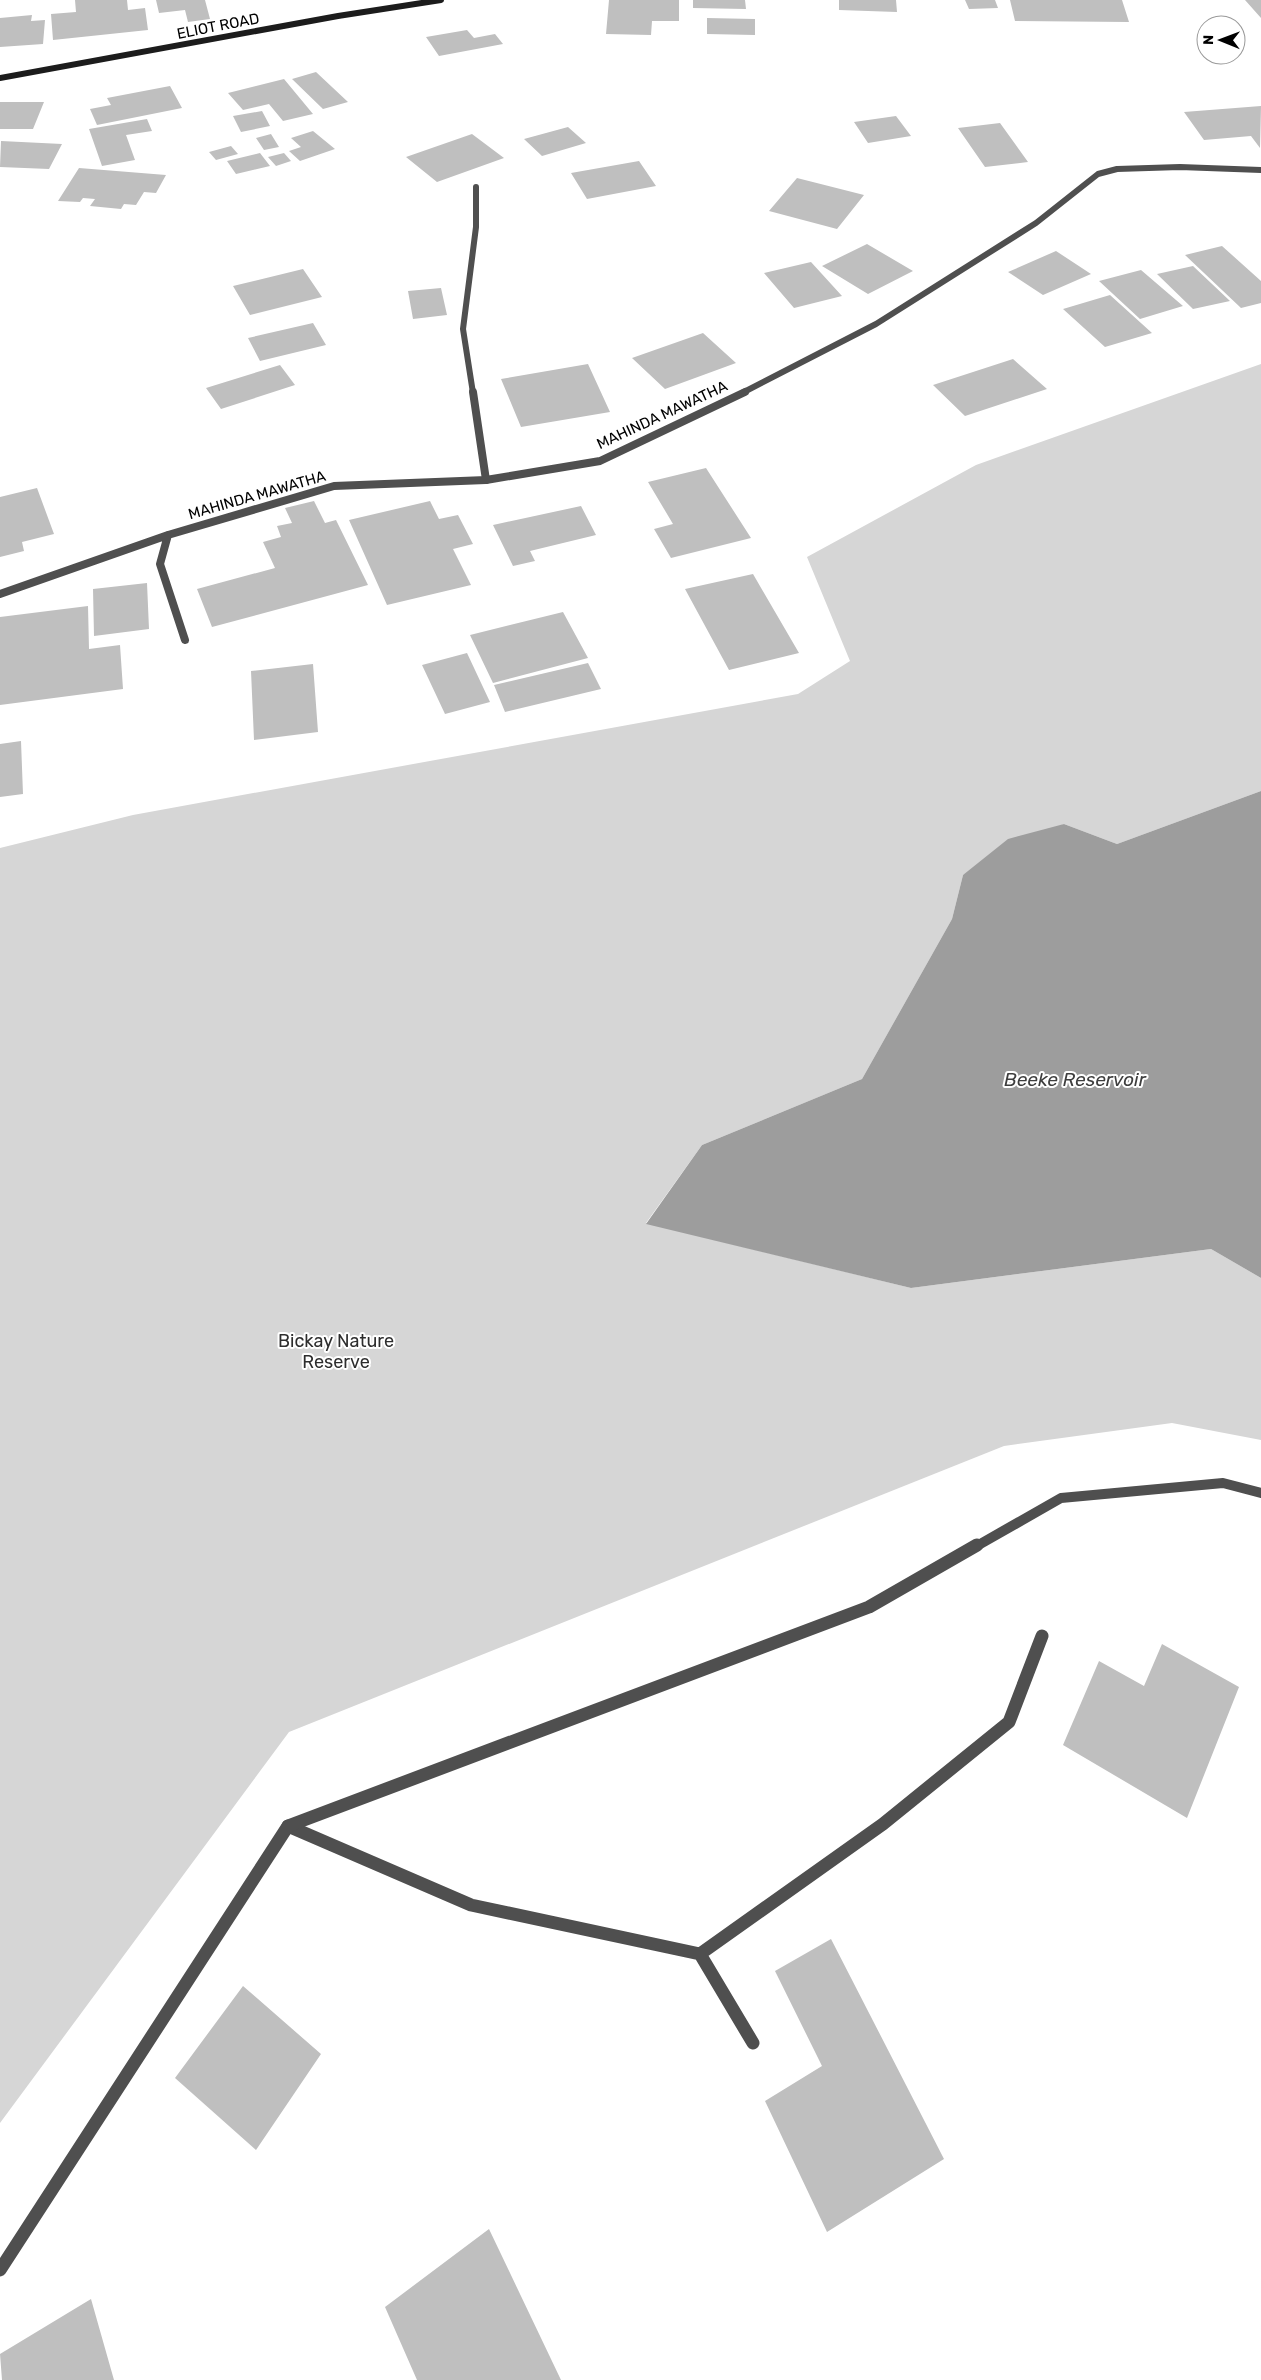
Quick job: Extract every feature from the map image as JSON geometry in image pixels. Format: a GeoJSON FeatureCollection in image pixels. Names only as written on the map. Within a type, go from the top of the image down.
{"type":"FeatureCollection","features":[{"type":"Feature","properties":{"kind":"street","name":"ELIOT ROAD"},"geometry":{"type":"LineString","coordinates":[[0,78],[338,16],[441,0]]}},
{"type":"Feature","properties":{"kind":"street","name":"MAHINDA MAWATHA"},"geometry":{"type":"LineString","coordinates":[[0,594],[168,535],[334,486],[486,480],[600,460],[770,380],[876,324],[1028,228],[1098,174],[1117,169],[1180,167],[1261,170]]}},
{"type":"Feature","properties":{"kind":"street"},"geometry":{"type":"LineString","coordinates":[[476,187],[476,227],[463,329],[486,480]]}},
{"type":"Feature","properties":{"kind":"street"},"geometry":{"type":"LineString","coordinates":[[168,535],[160,564],[185,640]]}},
{"type":"Feature","properties":{"kind":"street"},"geometry":{"type":"LineString","coordinates":[[0,2270],[288,1826],[869,1607],[1061,1498],[1223,1483],[1261,1493]]}},
{"type":"Feature","properties":{"kind":"street"},"geometry":{"type":"LineString","coordinates":[[700,1954],[883,1824],[1009,1722],[1042,1636]]}},
{"type":"Feature","properties":{"kind":"street"},"geometry":{"type":"LineString","coordinates":[[288,1826],[471,1905],[700,1954],[753,2043]]}},
{"type":"Feature","properties":{"kind":"green space","name":"Bickay Nature Reserve"},"geometry":{"type":"Polygon","coordinates":[[[1261,364],[1261,791],[1117,844],[1064,824],[963,875],[952,919],[862,1079],[702,1145],[646,1223],[911,1288],[1211,1249],[1261,1278],[1261,1440],[1172,1423],[1004,1446],[289,1732],[0,2123],[0,848],[133,815],[798,694],[850,661],[807,557],[976,465],[1261,364]]]}},
{"type":"Feature","properties":{"kind":"water","name":"Beeke Reservoir"},"geometry":{"type":"Polygon","coordinates":[[[1261,791],[1261,1278],[1211,1249],[911,1288],[646,1224],[702,1145],[862,1079],[952,919],[963,875],[1008,839],[1064,824],[1117,844],[1261,791]]]}},
{"type":"Feature","properties":{"kind":"building"},"geometry":{"type":"Polygon","coordinates":[[[75,0],[127,0],[128,10],[145,8],[148,30],[53,40],[51,14],[76,12],[75,0]]]}},
{"type":"Feature","properties":{"kind":"building"},"geometry":{"type":"Polygon","coordinates":[[[156,0],[205,0],[210,19],[188,22],[185,10],[159,13],[156,0]]]}},
{"type":"Feature","properties":{"kind":"building"},"geometry":{"type":"Polygon","coordinates":[[[609,0],[679,0],[679,21],[652,21],[651,35],[606,34],[609,0]]]}},
{"type":"Feature","properties":{"kind":"building"},"geometry":{"type":"Polygon","coordinates":[[[693,0],[745,0],[746,9],[693,8],[693,0]]]}},
{"type":"Feature","properties":{"kind":"building"},"geometry":{"type":"Polygon","coordinates":[[[839,0],[896,0],[897,12],[839,10],[839,0]]]}},
{"type":"Feature","properties":{"kind":"building"},"geometry":{"type":"Polygon","coordinates":[[[965,0],[995,0],[998,8],[969,9],[965,0]]]}},
{"type":"Feature","properties":{"kind":"building"},"geometry":{"type":"Polygon","coordinates":[[[1010,0],[1122,0],[1129,22],[1015,21],[1010,0]]]}},
{"type":"Feature","properties":{"kind":"building"},"geometry":{"type":"Polygon","coordinates":[[[1245,0],[1261,0],[1261,18],[1245,0]]]}},
{"type":"Feature","properties":{"kind":"building"},"geometry":{"type":"Polygon","coordinates":[[[32,15],[31,21],[45,20],[43,44],[0,47],[0,18],[32,15]]]}},
{"type":"Feature","properties":{"kind":"building"},"geometry":{"type":"Polygon","coordinates":[[[707,18],[755,19],[755,35],[707,34],[707,18]]]}},
{"type":"Feature","properties":{"kind":"building"},"geometry":{"type":"Polygon","coordinates":[[[467,30],[474,38],[495,34],[503,44],[439,56],[426,37],[467,30]]]}},
{"type":"Feature","properties":{"kind":"building"},"geometry":{"type":"Polygon","coordinates":[[[316,72],[348,102],[323,109],[292,79],[316,72]]]}},
{"type":"Feature","properties":{"kind":"building"},"geometry":{"type":"Polygon","coordinates":[[[284,79],[313,114],[283,121],[269,104],[243,110],[228,93],[284,79]]]}},
{"type":"Feature","properties":{"kind":"building"},"geometry":{"type":"Polygon","coordinates":[[[170,86],[182,108],[97,125],[90,109],[111,105],[107,98],[170,86]]]}},
{"type":"Feature","properties":{"kind":"building"},"geometry":{"type":"Polygon","coordinates":[[[0,102],[44,102],[33,129],[0,129],[0,102]]]}},
{"type":"Feature","properties":{"kind":"building"},"geometry":{"type":"Polygon","coordinates":[[[1261,106],[1260,148],[1251,136],[1204,140],[1184,112],[1261,106]]]}},
{"type":"Feature","properties":{"kind":"building"},"geometry":{"type":"Polygon","coordinates":[[[262,111],[270,126],[241,132],[233,116],[262,111]]]}},
{"type":"Feature","properties":{"kind":"building"},"geometry":{"type":"Polygon","coordinates":[[[896,116],[911,136],[868,143],[854,122],[896,116]]]}},
{"type":"Feature","properties":{"kind":"building"},"geometry":{"type":"Polygon","coordinates":[[[147,119],[152,131],[126,135],[135,160],[102,166],[89,129],[147,119]]]}},
{"type":"Feature","properties":{"kind":"building"},"geometry":{"type":"Polygon","coordinates":[[[1000,123],[1028,162],[985,167],[958,128],[1000,123]]]}},
{"type":"Feature","properties":{"kind":"building"},"geometry":{"type":"Polygon","coordinates":[[[568,127],[586,143],[542,156],[524,139],[568,127]]]}},
{"type":"Feature","properties":{"kind":"building"},"geometry":{"type":"Polygon","coordinates":[[[313,131],[335,149],[300,161],[289,151],[301,147],[291,138],[313,131]]]}},
{"type":"Feature","properties":{"kind":"building"},"geometry":{"type":"Polygon","coordinates":[[[271,134],[279,147],[264,150],[256,138],[271,134]]]}},
{"type":"Feature","properties":{"kind":"building"},"geometry":{"type":"Polygon","coordinates":[[[472,134],[504,158],[437,182],[406,157],[472,134]]]}},
{"type":"Feature","properties":{"kind":"building"},"geometry":{"type":"Polygon","coordinates":[[[1,141],[62,144],[49,169],[0,167],[1,141]]]}},
{"type":"Feature","properties":{"kind":"building"},"geometry":{"type":"Polygon","coordinates":[[[231,146],[238,154],[216,160],[209,152],[231,146]]]}},
{"type":"Feature","properties":{"kind":"building"},"geometry":{"type":"Polygon","coordinates":[[[260,153],[270,166],[236,174],[227,161],[260,153]]]}},
{"type":"Feature","properties":{"kind":"building"},"geometry":{"type":"Polygon","coordinates":[[[284,153],[291,161],[276,166],[268,157],[284,153]]]}},
{"type":"Feature","properties":{"kind":"building"},"geometry":{"type":"Polygon","coordinates":[[[639,161],[656,186],[587,199],[571,173],[639,161]]]}},
{"type":"Feature","properties":{"kind":"building"},"geometry":{"type":"Polygon","coordinates":[[[79,168],[166,175],[156,193],[144,192],[136,205],[124,204],[121,209],[90,206],[95,199],[83,198],[80,202],[58,201],[79,168]]]}},
{"type":"Feature","properties":{"kind":"building"},"geometry":{"type":"Polygon","coordinates":[[[797,178],[864,195],[837,229],[769,211],[797,178]]]}},
{"type":"Feature","properties":{"kind":"building"},"geometry":{"type":"Polygon","coordinates":[[[867,244],[913,271],[868,294],[822,266],[867,244]]]}},
{"type":"Feature","properties":{"kind":"building"},"geometry":{"type":"Polygon","coordinates":[[[1222,246],[1261,281],[1261,303],[1241,308],[1185,255],[1222,246]]]}},
{"type":"Feature","properties":{"kind":"building"},"geometry":{"type":"Polygon","coordinates":[[[1056,251],[1091,274],[1043,295],[1008,272],[1056,251]]]}},
{"type":"Feature","properties":{"kind":"building"},"geometry":{"type":"Polygon","coordinates":[[[811,262],[842,296],[794,308],[764,273],[811,262]]]}},
{"type":"Feature","properties":{"kind":"building"},"geometry":{"type":"Polygon","coordinates":[[[1193,266],[1230,301],[1193,309],[1157,274],[1193,266]]]}},
{"type":"Feature","properties":{"kind":"building"},"geometry":{"type":"Polygon","coordinates":[[[303,269],[322,297],[250,315],[233,286],[303,269]]]}},
{"type":"Feature","properties":{"kind":"building"},"geometry":{"type":"Polygon","coordinates":[[[1141,270],[1183,306],[1140,319],[1099,281],[1141,270]]]}},
{"type":"Feature","properties":{"kind":"building"},"geometry":{"type":"Polygon","coordinates":[[[441,288],[447,315],[413,319],[408,291],[441,288]]]}},
{"type":"Feature","properties":{"kind":"building"},"geometry":{"type":"Polygon","coordinates":[[[1110,295],[1152,333],[1105,347],[1063,309],[1110,295]]]}},
{"type":"Feature","properties":{"kind":"building"},"geometry":{"type":"Polygon","coordinates":[[[313,323],[326,345],[260,361],[248,338],[313,323]]]}},
{"type":"Feature","properties":{"kind":"building"},"geometry":{"type":"Polygon","coordinates":[[[703,333],[736,363],[665,389],[632,358],[703,333]]]}},
{"type":"Feature","properties":{"kind":"building"},"geometry":{"type":"Polygon","coordinates":[[[1013,359],[1047,389],[965,416],[933,385],[1013,359]]]}},
{"type":"Feature","properties":{"kind":"building"},"geometry":{"type":"Polygon","coordinates":[[[588,364],[610,412],[521,427],[501,379],[588,364]]]}},
{"type":"Feature","properties":{"kind":"building"},"geometry":{"type":"Polygon","coordinates":[[[280,365],[295,385],[221,409],[206,388],[280,365]]]}},
{"type":"Feature","properties":{"kind":"building"},"geometry":{"type":"Polygon","coordinates":[[[706,468],[751,538],[671,558],[654,529],[673,524],[648,482],[706,468]]]}},
{"type":"Feature","properties":{"kind":"building"},"geometry":{"type":"Polygon","coordinates":[[[37,488],[54,534],[22,542],[24,551],[0,557],[0,497],[37,488]]]}},
{"type":"Feature","properties":{"kind":"building"},"geometry":{"type":"Polygon","coordinates":[[[314,501],[325,523],[336,520],[368,585],[212,627],[197,589],[275,568],[263,542],[281,537],[277,526],[292,523],[285,508],[314,501]]]}},
{"type":"Feature","properties":{"kind":"building"},"geometry":{"type":"Polygon","coordinates":[[[430,501],[439,519],[458,515],[473,544],[453,549],[471,585],[387,605],[349,520],[430,501]]]}},
{"type":"Feature","properties":{"kind":"building"},"geometry":{"type":"Polygon","coordinates":[[[581,506],[596,535],[530,551],[535,561],[513,566],[493,525],[581,506]]]}},
{"type":"Feature","properties":{"kind":"building"},"geometry":{"type":"Polygon","coordinates":[[[753,574],[799,653],[729,670],[685,589],[753,574]]]}},
{"type":"Feature","properties":{"kind":"building"},"geometry":{"type":"Polygon","coordinates":[[[147,583],[149,629],[94,636],[93,589],[147,583]]]}},
{"type":"Feature","properties":{"kind":"building"},"geometry":{"type":"Polygon","coordinates":[[[88,606],[89,649],[120,645],[123,689],[0,705],[0,617],[88,606]]]}},
{"type":"Feature","properties":{"kind":"building"},"geometry":{"type":"Polygon","coordinates":[[[563,612],[588,658],[493,683],[470,635],[563,612]]]}},
{"type":"Feature","properties":{"kind":"building"},"geometry":{"type":"Polygon","coordinates":[[[467,653],[490,702],[445,714],[422,665],[467,653]]]}},
{"type":"Feature","properties":{"kind":"building"},"geometry":{"type":"Polygon","coordinates":[[[588,663],[601,689],[505,712],[494,685],[588,663]]]}},
{"type":"Feature","properties":{"kind":"building"},"geometry":{"type":"Polygon","coordinates":[[[313,664],[318,732],[254,740],[251,671],[313,664]]]}},
{"type":"Feature","properties":{"kind":"building"},"geometry":{"type":"Polygon","coordinates":[[[21,741],[23,794],[0,797],[0,744],[21,741]]]}},
{"type":"Feature","properties":{"kind":"building"},"geometry":{"type":"Polygon","coordinates":[[[1162,1644],[1239,1687],[1187,1818],[1063,1745],[1099,1661],[1144,1686],[1162,1644]]]}},
{"type":"Feature","properties":{"kind":"building"},"geometry":{"type":"Polygon","coordinates":[[[831,1939],[944,2159],[827,2232],[765,2101],[822,2066],[775,1971],[831,1939]]]}},
{"type":"Feature","properties":{"kind":"building"},"geometry":{"type":"Polygon","coordinates":[[[243,1986],[321,2054],[256,2150],[175,2078],[243,1986]]]}},
{"type":"Feature","properties":{"kind":"building"},"geometry":{"type":"Polygon","coordinates":[[[489,2229],[561,2380],[417,2380],[385,2307],[489,2229]]]}},
{"type":"Feature","properties":{"kind":"building"},"geometry":{"type":"Polygon","coordinates":[[[91,2299],[114,2380],[2,2380],[0,2354],[91,2299]]]}}]}
